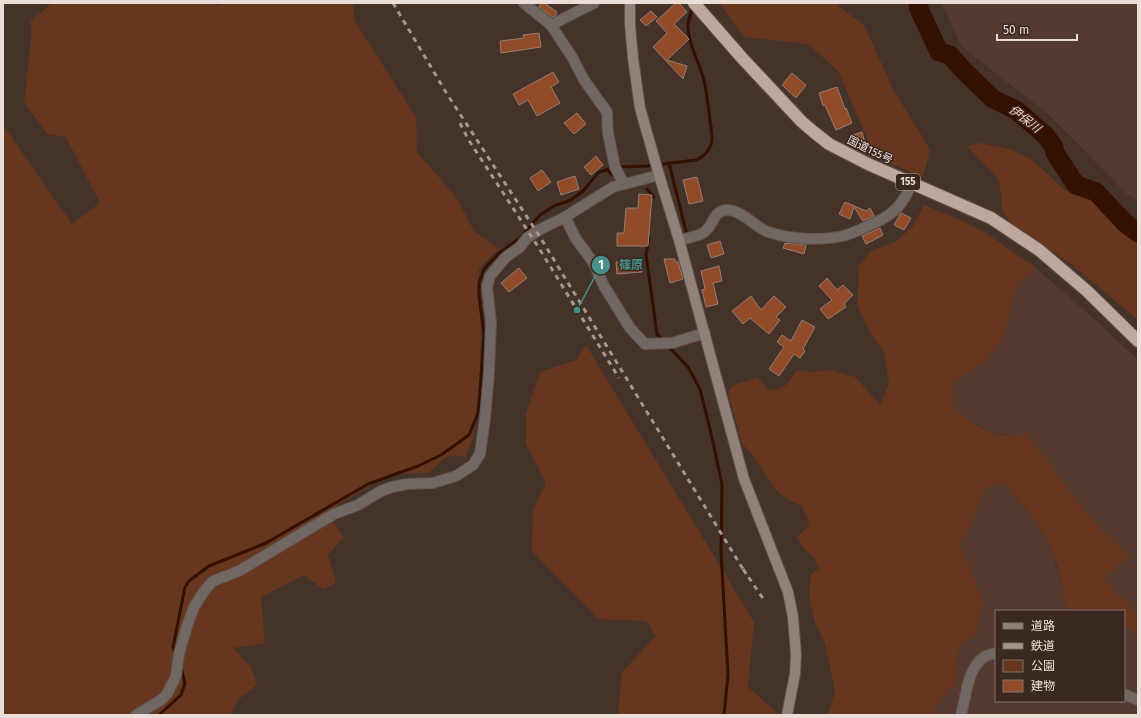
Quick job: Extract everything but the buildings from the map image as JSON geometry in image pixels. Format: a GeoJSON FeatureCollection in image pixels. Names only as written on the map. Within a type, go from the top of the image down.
{"type":"FeatureCollection","features":[{"type":"Feature","properties":{"kind":"highway","name":"国道155号"},"geometry":{"type":"LineString","coordinates":[[694,3],[802,122],[829,144],[911,184],[991,218],[1039,250],[1086,291],[1138,341]]}},
{"type":"Feature","properties":{"kind":"street"},"geometry":{"type":"LineString","coordinates":[[524,3],[551,25],[572,57],[584,80],[607,112],[608,133],[615,167],[624,184]]}},
{"type":"Feature","properties":{"kind":"street"},"geometry":{"type":"LineString","coordinates":[[551,25],[594,3]]}},
{"type":"Feature","properties":{"kind":"street"},"geometry":{"type":"LineString","coordinates":[[630,3],[633,58],[640,108],[679,240],[744,479],[788,592],[793,617],[796,654],[794,680],[787,715]]}},
{"type":"Feature","properties":{"kind":"street"},"geometry":{"type":"LineString","coordinates":[[136,715],[161,700],[167,694],[176,676],[179,654],[192,613],[204,591],[213,581],[239,571],[334,514],[358,505],[381,491],[407,484],[433,483],[456,476],[473,465],[480,454],[486,418],[490,329],[487,287],[490,276],[506,257],[520,247],[527,238],[539,230],[565,217],[613,187],[659,176]]}},
{"type":"Feature","properties":{"kind":"street"},"geometry":{"type":"LineString","coordinates":[[679,240],[703,234],[716,214],[721,211],[728,210],[740,215],[766,231],[776,234],[817,239],[847,235],[889,215],[903,201],[911,184]]}},
{"type":"Feature","properties":{"kind":"street"},"geometry":{"type":"LineString","coordinates":[[565,217],[587,256],[593,262],[604,286],[630,328],[645,344],[672,343],[705,333]]}},
{"type":"Feature","properties":{"kind":"street"},"geometry":{"type":"LineString","coordinates":[[961,715],[970,679],[975,667],[985,657],[995,653]]}},
{"type":"Feature","properties":{"kind":"street"},"geometry":{"type":"LineString","coordinates":[[1125,694],[1138,700]]}},
{"type":"Feature","properties":{"kind":"shaded area"},"geometry":{"type":"Polygon","coordinates":[[[941,3],[1138,3],[1138,201],[1127,194],[1047,113],[962,47],[941,3]]]}},
{"type":"Feature","properties":{"kind":"shaded area"},"geometry":{"type":"Polygon","coordinates":[[[1036,268],[1138,360],[1138,616],[1103,578],[1129,557],[1112,538],[1101,530],[1064,484],[1012,436],[993,433],[964,418],[952,406],[953,382],[983,363],[1003,339],[1016,287],[1036,268]]]}},
{"type":"Feature","properties":{"kind":"shaded area"},"geometry":{"type":"Polygon","coordinates":[[[1002,482],[1036,522],[1052,551],[1061,582],[1066,610],[995,610],[995,702],[1125,702],[1125,628],[1134,631],[1138,637],[1138,715],[933,715],[934,707],[955,684],[959,645],[976,635],[983,601],[960,544],[973,520],[985,488],[1002,482]]]}},
{"type":"Feature","properties":{"kind":"green space"},"geometry":{"type":"Polygon","coordinates":[[[52,3],[213,3],[217,6],[226,3],[353,3],[354,20],[416,117],[417,152],[456,197],[474,231],[499,249],[479,268],[481,332],[477,412],[471,443],[465,457],[448,456],[429,473],[390,474],[326,512],[344,537],[328,555],[336,583],[323,589],[304,575],[261,597],[265,643],[233,648],[251,667],[257,685],[239,699],[230,715],[3,715],[3,125],[72,224],[100,203],[66,137],[47,134],[24,102],[31,42],[31,21],[52,3]]]}},
{"type":"Feature","properties":{"kind":"green space"},"geometry":{"type":"Polygon","coordinates":[[[719,3],[838,3],[838,6],[864,25],[894,91],[930,149],[923,177],[866,153],[868,140],[838,71],[808,44],[744,37],[719,3]]]}},
{"type":"Feature","properties":{"kind":"green space"},"geometry":{"type":"Polygon","coordinates":[[[979,143],[1006,148],[1030,158],[1066,191],[1091,194],[1112,216],[1138,239],[1138,320],[1070,263],[1011,224],[1002,210],[1001,192],[998,179],[967,146],[979,143]]]}},
{"type":"Feature","properties":{"kind":"green space"},"geometry":{"type":"Polygon","coordinates":[[[924,205],[963,221],[986,233],[1036,268],[1016,287],[1003,339],[983,363],[953,382],[952,406],[971,422],[994,433],[1010,436],[1026,433],[1101,530],[1112,538],[1129,557],[1104,578],[1138,616],[1138,637],[1134,631],[1125,628],[1125,610],[1066,610],[1059,573],[1055,558],[1048,542],[1030,515],[1002,482],[985,488],[973,520],[960,544],[983,601],[976,635],[959,645],[955,684],[934,707],[933,715],[828,715],[835,691],[825,643],[815,622],[809,588],[811,575],[819,568],[814,558],[803,548],[797,537],[808,527],[809,521],[802,506],[789,500],[778,492],[742,443],[728,392],[733,385],[757,378],[770,391],[785,386],[797,370],[815,372],[831,370],[855,377],[880,404],[889,385],[886,364],[884,352],[871,334],[857,306],[859,265],[871,251],[897,241],[913,226],[924,205]]]}},
{"type":"Feature","properties":{"kind":"green space"},"geometry":{"type":"Polygon","coordinates":[[[586,345],[754,622],[748,687],[777,713],[776,715],[618,715],[622,672],[656,636],[646,621],[598,619],[532,551],[533,510],[546,483],[526,444],[526,414],[540,372],[576,360],[586,345]]]}},
{"type":"Feature","properties":{"kind":"waterway","name":"伊保川"},"geometry":{"type":"LineString","coordinates":[[918,3],[919,9],[939,52],[950,55],[993,99],[1016,110],[1045,135],[1054,147],[1055,153],[1076,185],[1096,192],[1126,224],[1138,233]]}},
{"type":"Feature","properties":{"kind":"waterway"},"geometry":{"type":"LineString","coordinates":[[618,167],[647,166],[696,160],[705,154],[711,146],[712,132],[705,85],[688,31],[689,17],[693,6]]}},
{"type":"Feature","properties":{"kind":"waterway"},"geometry":{"type":"LineString","coordinates":[[669,163],[687,235]]}},
{"type":"Feature","properties":{"kind":"waterway"},"geometry":{"type":"LineString","coordinates":[[176,655],[173,647],[185,587],[189,581],[209,566],[266,543],[368,484],[418,466],[441,455],[469,435],[478,413],[480,392],[484,334],[479,296],[479,283],[484,269],[498,254],[520,238],[540,215],[554,206],[571,200],[583,191],[599,172],[613,168]]}},
{"type":"Feature","properties":{"kind":"waterway"},"geometry":{"type":"LineString","coordinates":[[608,169],[613,175]]}},
{"type":"Feature","properties":{"kind":"waterway"},"geometry":{"type":"LineString","coordinates":[[647,189],[654,197]]}},
{"type":"Feature","properties":{"kind":"waterway"},"geometry":{"type":"LineString","coordinates":[[649,238],[646,255],[657,334],[663,341]]}},
{"type":"Feature","properties":{"kind":"waterway"},"geometry":{"type":"LineString","coordinates":[[667,345],[688,367],[700,389],[722,485],[721,552],[728,675],[724,715]]}},
{"type":"Feature","properties":{"kind":"waterway"},"geometry":{"type":"LineString","coordinates":[[159,715],[181,695],[185,683],[181,667]]}},
{"type":"Feature","properties":{"kind":"railway"},"geometry":{"type":"LineString","coordinates":[[393,3],[447,94],[540,237],[746,574]]}},
{"type":"Feature","properties":{"kind":"railway"},"geometry":{"type":"LineString","coordinates":[[460,123],[468,139],[537,245],[619,378]]}},
{"type":"Feature","properties":{"kind":"railway"},"geometry":{"type":"LineString","coordinates":[[743,569],[764,600]]}},
{"type":"Feature","properties":{"kind":"place","name":"篠原"},"geometry":{"type":"Point","coordinates":[577,310]}}]}
